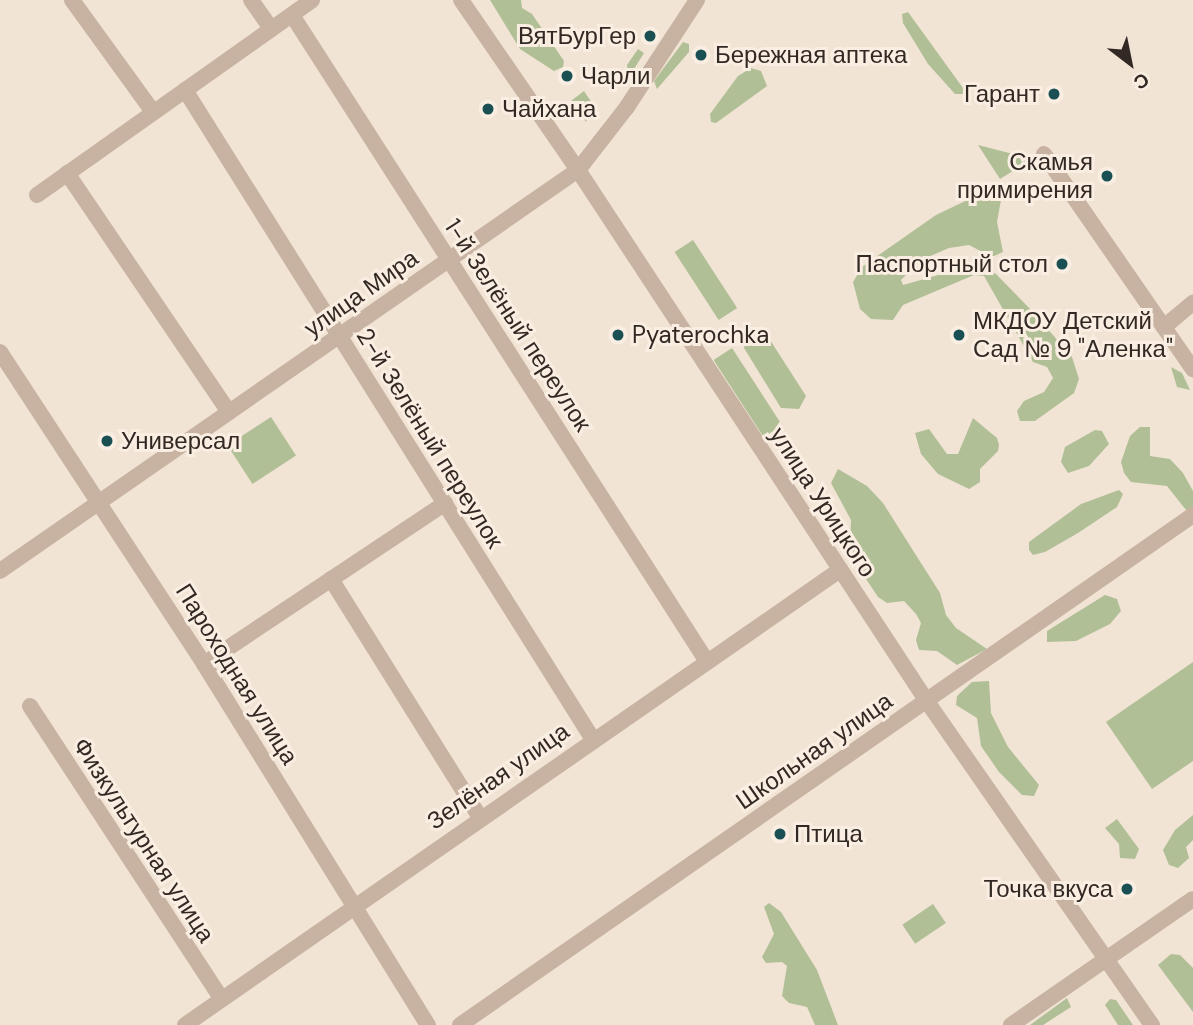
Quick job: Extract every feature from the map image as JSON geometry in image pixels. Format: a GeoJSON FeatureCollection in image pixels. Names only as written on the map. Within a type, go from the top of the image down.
{"type":"FeatureCollection","features":[{"type":"Feature","properties":{"kind":"street"},"geometry":{"type":"LineString","coordinates":[[72,0],[153,112]]}},
{"type":"Feature","properties":{"kind":"street"},"geometry":{"type":"LineString","coordinates":[[251,0],[271,29]]}},
{"type":"Feature","properties":{"kind":"street"},"geometry":{"type":"LineString","coordinates":[[37,195],[313,0]]}},
{"type":"Feature","properties":{"kind":"street","name":"улица Урицкого"},"geometry":{"type":"LineString","coordinates":[[461,0],[578,170],[926,700],[1153,1025]]}},
{"type":"Feature","properties":{"kind":"street","name":"улица Мира"},"geometry":{"type":"LineString","coordinates":[[0,571],[578,170],[627,107],[697,0]]}},
{"type":"Feature","properties":{"kind":"street","name":"1-й Зелёный переулок"},"geometry":{"type":"LineString","coordinates":[[292,15],[706,660]]}},
{"type":"Feature","properties":{"kind":"street","name":"2-й Зелёный переулок"},"geometry":{"type":"LineString","coordinates":[[185,90],[592,738]]}},
{"type":"Feature","properties":{"kind":"street"},"geometry":{"type":"LineString","coordinates":[[1044,154],[1193,369]]}},
{"type":"Feature","properties":{"kind":"street"},"geometry":{"type":"LineString","coordinates":[[67,173],[229,412]]}},
{"type":"Feature","properties":{"kind":"street"},"geometry":{"type":"LineString","coordinates":[[1164,327],[1193,303]]}},
{"type":"Feature","properties":{"kind":"street","name":"Пароходная улица"},"geometry":{"type":"LineString","coordinates":[[0,352],[204,664],[355,903],[428,1025]]}},
{"type":"Feature","properties":{"kind":"street"},"geometry":{"type":"LineString","coordinates":[[204,664],[445,503]]}},
{"type":"Feature","properties":{"kind":"street","name":"Школьная улица"},"geometry":{"type":"LineString","coordinates":[[460,1025],[1193,514]]}},
{"type":"Feature","properties":{"kind":"street","name":"Зелёная улица"},"geometry":{"type":"LineString","coordinates":[[185,1025],[592,738],[840,570]]}},
{"type":"Feature","properties":{"kind":"street"},"geometry":{"type":"LineString","coordinates":[[331,579],[480,817]]}},
{"type":"Feature","properties":{"kind":"street","name":"Физкультурная улица"},"geometry":{"type":"LineString","coordinates":[[30,706],[221,998]]}},
{"type":"Feature","properties":{"kind":"street"},"geometry":{"type":"LineString","coordinates":[[1011,1025],[1193,899]]}},
{"type":"Feature","properties":{"kind":"green space"},"geometry":{"type":"Polygon","coordinates":[[[490,0],[521,0],[522,8],[532,14],[564,61],[563,67],[554,71],[520,49],[490,0]]]}},
{"type":"Feature","properties":{"kind":"green space"},"geometry":{"type":"Polygon","coordinates":[[[908,12],[963,88],[963,94],[955,94],[928,64],[903,23],[902,14],[908,12]]]}},
{"type":"Feature","properties":{"kind":"green space"},"geometry":{"type":"Polygon","coordinates":[[[683,42],[689,44],[689,52],[657,89],[654,81],[683,42]]]}},
{"type":"Feature","properties":{"kind":"green space"},"geometry":{"type":"Polygon","coordinates":[[[638,49],[644,53],[629,77],[627,65],[638,49]]]}},
{"type":"Feature","properties":{"kind":"green space"},"geometry":{"type":"Polygon","coordinates":[[[751,68],[761,71],[767,86],[716,123],[711,122],[710,114],[738,76],[751,68]]]}},
{"type":"Feature","properties":{"kind":"green space"},"geometry":{"type":"Polygon","coordinates":[[[584,91],[592,103],[586,122],[571,101],[584,91]]]}},
{"type":"Feature","properties":{"kind":"green space"},"geometry":{"type":"Polygon","coordinates":[[[978,145],[1032,159],[1000,179],[978,145]]]}},
{"type":"Feature","properties":{"kind":"green space"},"geometry":{"type":"Polygon","coordinates":[[[980,194],[1001,200],[997,222],[1003,252],[992,257],[969,245],[949,248],[921,260],[901,280],[903,285],[977,264],[996,274],[1033,312],[1072,357],[1079,379],[1074,393],[1035,421],[1020,421],[1017,411],[1024,401],[1044,392],[1053,378],[1047,367],[1033,362],[984,276],[974,275],[903,305],[893,320],[871,319],[860,309],[853,282],[862,267],[936,215],[980,194]]]}},
{"type":"Feature","properties":{"kind":"green space"},"geometry":{"type":"Polygon","coordinates":[[[693,240],[737,308],[719,320],[675,252],[693,240]]]}},
{"type":"Feature","properties":{"kind":"green space"},"geometry":{"type":"Polygon","coordinates":[[[763,329],[806,396],[799,409],[781,408],[744,348],[749,332],[763,329]]]}},
{"type":"Feature","properties":{"kind":"green space"},"geometry":{"type":"Polygon","coordinates":[[[732,348],[782,425],[764,437],[714,360],[732,348]]]}},
{"type":"Feature","properties":{"kind":"green space"},"geometry":{"type":"Polygon","coordinates":[[[1171,367],[1182,373],[1190,390],[1177,387],[1171,367]]]}},
{"type":"Feature","properties":{"kind":"green space"},"geometry":{"type":"Polygon","coordinates":[[[271,417],[296,456],[252,484],[227,445],[271,417]]]}},
{"type":"Feature","properties":{"kind":"green space"},"geometry":{"type":"Polygon","coordinates":[[[973,418],[997,438],[999,445],[998,451],[980,469],[980,482],[969,489],[938,474],[921,454],[915,433],[929,429],[947,454],[958,454],[973,418]]]}},
{"type":"Feature","properties":{"kind":"green space"},"geometry":{"type":"Polygon","coordinates":[[[1140,427],[1150,427],[1150,456],[1170,459],[1183,473],[1193,491],[1193,509],[1186,510],[1167,486],[1131,482],[1124,473],[1121,462],[1130,436],[1140,427]]]}},
{"type":"Feature","properties":{"kind":"green space"},"geometry":{"type":"Polygon","coordinates":[[[1095,430],[1102,431],[1109,444],[1089,466],[1068,473],[1061,462],[1065,447],[1095,430]]]}},
{"type":"Feature","properties":{"kind":"green space"},"geometry":{"type":"Polygon","coordinates":[[[838,469],[867,486],[883,503],[940,593],[946,615],[956,628],[987,649],[957,665],[937,651],[919,650],[916,640],[921,623],[916,614],[904,601],[887,603],[878,597],[858,567],[850,545],[851,520],[831,483],[838,469]]]}},
{"type":"Feature","properties":{"kind":"green space"},"geometry":{"type":"Polygon","coordinates":[[[1119,490],[1123,494],[1117,507],[1078,533],[1045,552],[1033,555],[1029,550],[1029,542],[1081,504],[1119,490]]]}},
{"type":"Feature","properties":{"kind":"green space"},"geometry":{"type":"Polygon","coordinates":[[[1105,595],[1117,599],[1121,611],[1110,624],[1076,641],[1047,642],[1047,631],[1105,595]]]}},
{"type":"Feature","properties":{"kind":"green space"},"geometry":{"type":"Polygon","coordinates":[[[1193,662],[1193,761],[1152,789],[1106,722],[1193,662]]]}},
{"type":"Feature","properties":{"kind":"green space"},"geometry":{"type":"Polygon","coordinates":[[[989,681],[991,713],[1008,747],[1039,785],[1034,796],[1022,795],[999,772],[981,746],[977,718],[956,705],[957,696],[972,682],[989,681]]]}},
{"type":"Feature","properties":{"kind":"green space"},"geometry":{"type":"Polygon","coordinates":[[[1193,815],[1193,840],[1186,847],[1189,858],[1178,868],[1169,865],[1163,850],[1175,830],[1193,815]]]}},
{"type":"Feature","properties":{"kind":"green space"},"geometry":{"type":"Polygon","coordinates":[[[1117,819],[1139,849],[1135,859],[1120,858],[1119,844],[1105,828],[1117,819]]]}},
{"type":"Feature","properties":{"kind":"green space"},"geometry":{"type":"Polygon","coordinates":[[[769,903],[781,912],[817,970],[838,1025],[815,1025],[807,1007],[789,1003],[782,996],[787,966],[782,962],[766,963],[762,957],[774,934],[764,907],[769,903]]]}},
{"type":"Feature","properties":{"kind":"green space"},"geometry":{"type":"Polygon","coordinates":[[[933,904],[946,923],[915,944],[902,925],[933,904]]]}},
{"type":"Feature","properties":{"kind":"green space"},"geometry":{"type":"Polygon","coordinates":[[[1171,954],[1180,955],[1193,968],[1193,1012],[1158,965],[1171,954]]]}},
{"type":"Feature","properties":{"kind":"green space"},"geometry":{"type":"Polygon","coordinates":[[[1067,998],[1071,1007],[1043,1025],[1030,1025],[1067,998]]]}},
{"type":"Feature","properties":{"kind":"green space"},"geometry":{"type":"Polygon","coordinates":[[[1110,999],[1116,1000],[1133,1025],[1118,1025],[1105,1005],[1110,999]]]}},
{"type":"Feature","properties":{"kind":"place","name":"ВятБурГер"},"geometry":{"type":"Point","coordinates":[650,36]}},
{"type":"Feature","properties":{"kind":"place","name":"Бережная аптека"},"geometry":{"type":"Point","coordinates":[701,55]}},
{"type":"Feature","properties":{"kind":"place","name":"Чарли"},"geometry":{"type":"Point","coordinates":[567,76]}},
{"type":"Feature","properties":{"kind":"place","name":"Гарант"},"geometry":{"type":"Point","coordinates":[1054,94]}},
{"type":"Feature","properties":{"kind":"place","name":"Чайхана"},"geometry":{"type":"Point","coordinates":[488,109]}},
{"type":"Feature","properties":{"kind":"place","name":"Скамья примирения"},"geometry":{"type":"Point","coordinates":[1107,176]}},
{"type":"Feature","properties":{"kind":"place","name":"Паспортный стол"},"geometry":{"type":"Point","coordinates":[1062,264]}},
{"type":"Feature","properties":{"kind":"place","name":"Pyaterochka"},"geometry":{"type":"Point","coordinates":[618,335]}},
{"type":"Feature","properties":{"kind":"place","name":"МКДОУ Детский Сад № 9 \"Аленка\""},"geometry":{"type":"Point","coordinates":[959,335]}},
{"type":"Feature","properties":{"kind":"place","name":"Универсал"},"geometry":{"type":"Point","coordinates":[107,441]}},
{"type":"Feature","properties":{"kind":"place","name":"Птица"},"geometry":{"type":"Point","coordinates":[780,834]}},
{"type":"Feature","properties":{"kind":"place","name":"Точка вкуса"},"geometry":{"type":"Point","coordinates":[1127,889]}}]}
